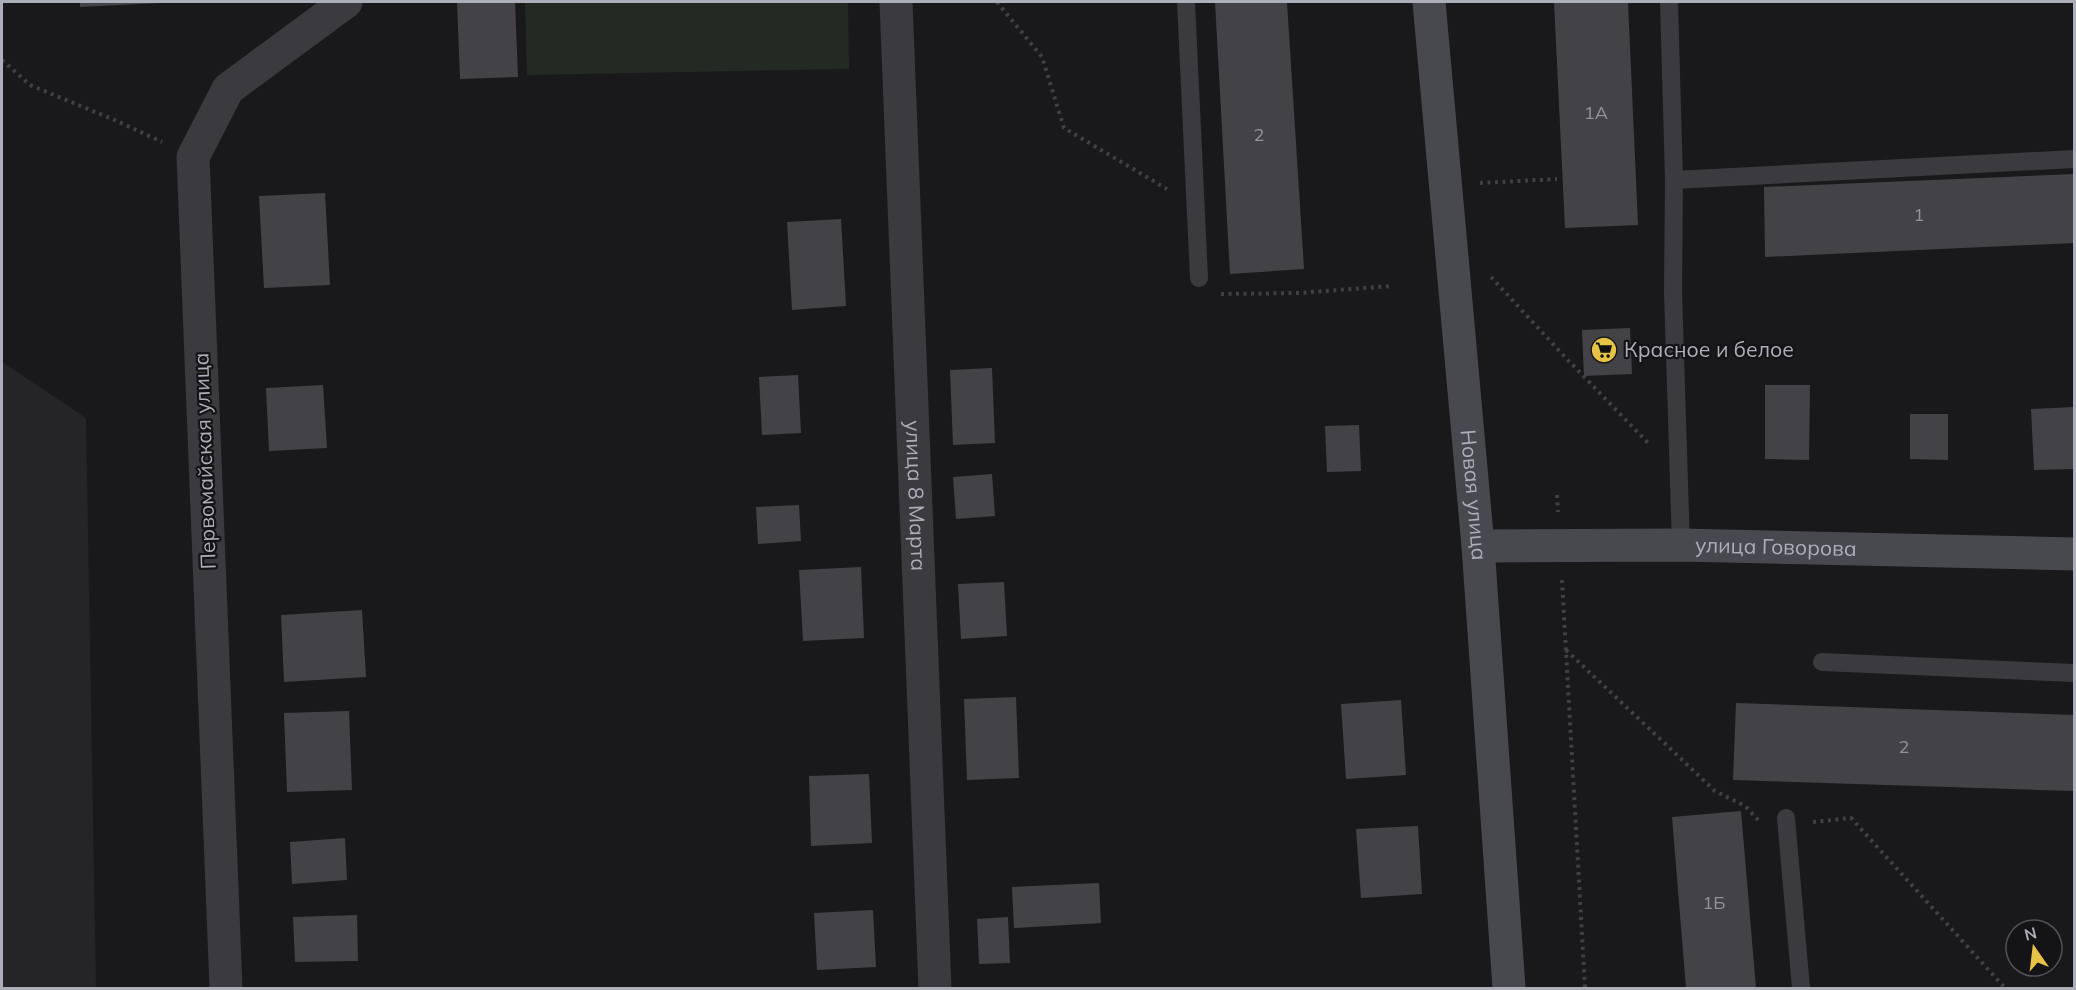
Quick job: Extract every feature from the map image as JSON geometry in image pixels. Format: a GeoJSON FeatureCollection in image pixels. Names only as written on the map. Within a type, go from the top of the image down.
{"type":"FeatureCollection","features":[{"type":"Feature","properties":{"kind":"main road","name":"Новая улица"},"geometry":{"type":"LineString","coordinates":[[1429,2],[1478,546],[1509,988]]}},
{"type":"Feature","properties":{"kind":"main road","name":"улица Говорова"},"geometry":{"type":"LineString","coordinates":[[1478,546],[1681,544],[2074,554]]}},
{"type":"Feature","properties":{"kind":"street","name":"Первомайская улица"},"geometry":{"type":"LineString","coordinates":[[226,988],[193,157],[228,89],[346,2]]}},
{"type":"Feature","properties":{"kind":"street","name":"улица 8 Марта"},"geometry":{"type":"LineString","coordinates":[[896,2],[935,988]]}},
{"type":"Feature","properties":{"kind":"lane"},"geometry":{"type":"LineString","coordinates":[[1186,2],[1199,278]]}},
{"type":"Feature","properties":{"kind":"lane"},"geometry":{"type":"LineString","coordinates":[[1669,2],[1674,180],[1673,292],[1681,544]]}},
{"type":"Feature","properties":{"kind":"lane"},"geometry":{"type":"LineString","coordinates":[[1674,180],[2074,159]]}},
{"type":"Feature","properties":{"kind":"lane"},"geometry":{"type":"LineString","coordinates":[[1822,663],[2074,673]]}},
{"type":"Feature","properties":{"kind":"lane"},"geometry":{"type":"LineString","coordinates":[[1786,818],[1801,988]]}},
{"type":"Feature","properties":{"kind":"path"},"geometry":{"type":"LineString","coordinates":[[2,60],[30,85],[117,121],[193,157]]}},
{"type":"Feature","properties":{"kind":"path"},"geometry":{"type":"LineString","coordinates":[[1479,183],[1557,179]]}},
{"type":"Feature","properties":{"kind":"path"},"geometry":{"type":"LineString","coordinates":[[1491,277],[1564,357],[1659,454],[1679,488]]}},
{"type":"Feature","properties":{"kind":"path"},"geometry":{"type":"LineString","coordinates":[[1557,495],[1585,988]]}},
{"type":"Feature","properties":{"kind":"shaded area"},"geometry":{"type":"Polygon","coordinates":[[[525,2],[848,2],[849,69],[527,75],[525,2]]]}},
{"type":"Feature","properties":{"kind":"shaded area"},"geometry":{"type":"Polygon","coordinates":[[[2,362],[86,418],[96,988],[2,988],[2,362]]]}},
{"type":"Feature","properties":{"kind":"building"},"geometry":{"type":"Polygon","coordinates":[[[80,2],[160,2],[160,3],[80,7],[80,2]]]}},
{"type":"Feature","properties":{"kind":"building"},"geometry":{"type":"Polygon","coordinates":[[[457,2],[515,2],[518,77],[460,79],[457,2]]]}},
{"type":"Feature","properties":{"kind":"building"},"geometry":{"type":"Polygon","coordinates":[[[1215,2],[1287,2],[1304,269],[1230,274],[1215,2]]]}},
{"type":"Feature","properties":{"kind":"building"},"geometry":{"type":"Polygon","coordinates":[[[1554,2],[1628,2],[1638,225],[1565,228],[1554,2]]]}},
{"type":"Feature","properties":{"kind":"building"},"geometry":{"type":"Polygon","coordinates":[[[2074,174],[2074,243],[1765,257],[1764,187],[2074,174]]]}},
{"type":"Feature","properties":{"kind":"building"},"geometry":{"type":"Polygon","coordinates":[[[325,193],[330,285],[264,288],[259,196],[325,193]]]}},
{"type":"Feature","properties":{"kind":"building"},"geometry":{"type":"Polygon","coordinates":[[[841,219],[846,306],[792,310],[787,222],[841,219]]]}},
{"type":"Feature","properties":{"kind":"building"},"geometry":{"type":"Polygon","coordinates":[[[1630,328],[1632,374],[1584,376],[1582,330],[1630,328]]]}},
{"type":"Feature","properties":{"kind":"building"},"geometry":{"type":"Polygon","coordinates":[[[992,368],[995,443],[953,445],[950,370],[992,368]]]}},
{"type":"Feature","properties":{"kind":"building"},"geometry":{"type":"Polygon","coordinates":[[[798,375],[801,433],[762,435],[759,377],[798,375]]]}},
{"type":"Feature","properties":{"kind":"building"},"geometry":{"type":"Polygon","coordinates":[[[323,385],[327,448],[269,451],[266,388],[323,385]]]}},
{"type":"Feature","properties":{"kind":"building"},"geometry":{"type":"Polygon","coordinates":[[[1765,385],[1810,385],[1809,460],[1765,459],[1765,385]]]}},
{"type":"Feature","properties":{"kind":"building"},"geometry":{"type":"Polygon","coordinates":[[[2074,407],[2074,469],[2034,470],[2031,409],[2074,407]]]}},
{"type":"Feature","properties":{"kind":"building"},"geometry":{"type":"Polygon","coordinates":[[[1910,414],[1948,414],[1948,460],[1910,459],[1910,414]]]}},
{"type":"Feature","properties":{"kind":"building"},"geometry":{"type":"Polygon","coordinates":[[[1359,425],[1361,471],[1327,472],[1325,426],[1359,425]]]}},
{"type":"Feature","properties":{"kind":"building"},"geometry":{"type":"Polygon","coordinates":[[[992,474],[995,516],[956,519],[953,477],[992,474]]]}},
{"type":"Feature","properties":{"kind":"building"},"geometry":{"type":"Polygon","coordinates":[[[799,505],[801,541],[758,544],[756,507],[799,505]]]}},
{"type":"Feature","properties":{"kind":"building"},"geometry":{"type":"Polygon","coordinates":[[[861,567],[864,638],[803,641],[799,570],[861,567]]]}},
{"type":"Feature","properties":{"kind":"building"},"geometry":{"type":"Polygon","coordinates":[[[1004,582],[1007,636],[961,639],[958,584],[1004,582]]]}},
{"type":"Feature","properties":{"kind":"building"},"geometry":{"type":"Polygon","coordinates":[[[362,610],[366,677],[284,682],[281,615],[362,610]]]}},
{"type":"Feature","properties":{"kind":"building"},"geometry":{"type":"Polygon","coordinates":[[[1016,697],[1019,778],[967,780],[964,699],[1016,697]]]}},
{"type":"Feature","properties":{"kind":"building"},"geometry":{"type":"Polygon","coordinates":[[[1401,700],[1406,775],[1346,779],[1341,704],[1401,700]]]}},
{"type":"Feature","properties":{"kind":"building"},"geometry":{"type":"Polygon","coordinates":[[[1736,703],[2074,715],[2074,791],[1733,780],[1736,703]]]}},
{"type":"Feature","properties":{"kind":"building"},"geometry":{"type":"Polygon","coordinates":[[[349,711],[352,790],[287,792],[284,713],[349,711]]]}},
{"type":"Feature","properties":{"kind":"building"},"geometry":{"type":"Polygon","coordinates":[[[869,774],[872,843],[811,846],[809,776],[869,774]]]}},
{"type":"Feature","properties":{"kind":"building"},"geometry":{"type":"Polygon","coordinates":[[[1741,811],[1756,988],[1686,988],[1672,817],[1741,811]]]}},
{"type":"Feature","properties":{"kind":"building"},"geometry":{"type":"Polygon","coordinates":[[[1418,826],[1422,894],[1361,898],[1356,829],[1418,826]]]}},
{"type":"Feature","properties":{"kind":"building"},"geometry":{"type":"Polygon","coordinates":[[[345,838],[347,880],[292,884],[290,842],[345,838]]]}},
{"type":"Feature","properties":{"kind":"building"},"geometry":{"type":"Polygon","coordinates":[[[1099,883],[1101,923],[1014,928],[1012,887],[1099,883]]]}},
{"type":"Feature","properties":{"kind":"building"},"geometry":{"type":"Polygon","coordinates":[[[873,910],[876,967],[817,970],[814,913],[873,910]]]}},
{"type":"Feature","properties":{"kind":"building"},"geometry":{"type":"Polygon","coordinates":[[[357,915],[358,961],[295,962],[293,917],[357,915]]]}},
{"type":"Feature","properties":{"kind":"building"},"geometry":{"type":"Polygon","coordinates":[[[1008,917],[1010,963],[979,964],[977,919],[1008,917]]]}},
{"type":"Feature","properties":{"kind":"place","name":"Красное и белое"},"geometry":{"type":"Point","coordinates":[1604,350]}}]}
